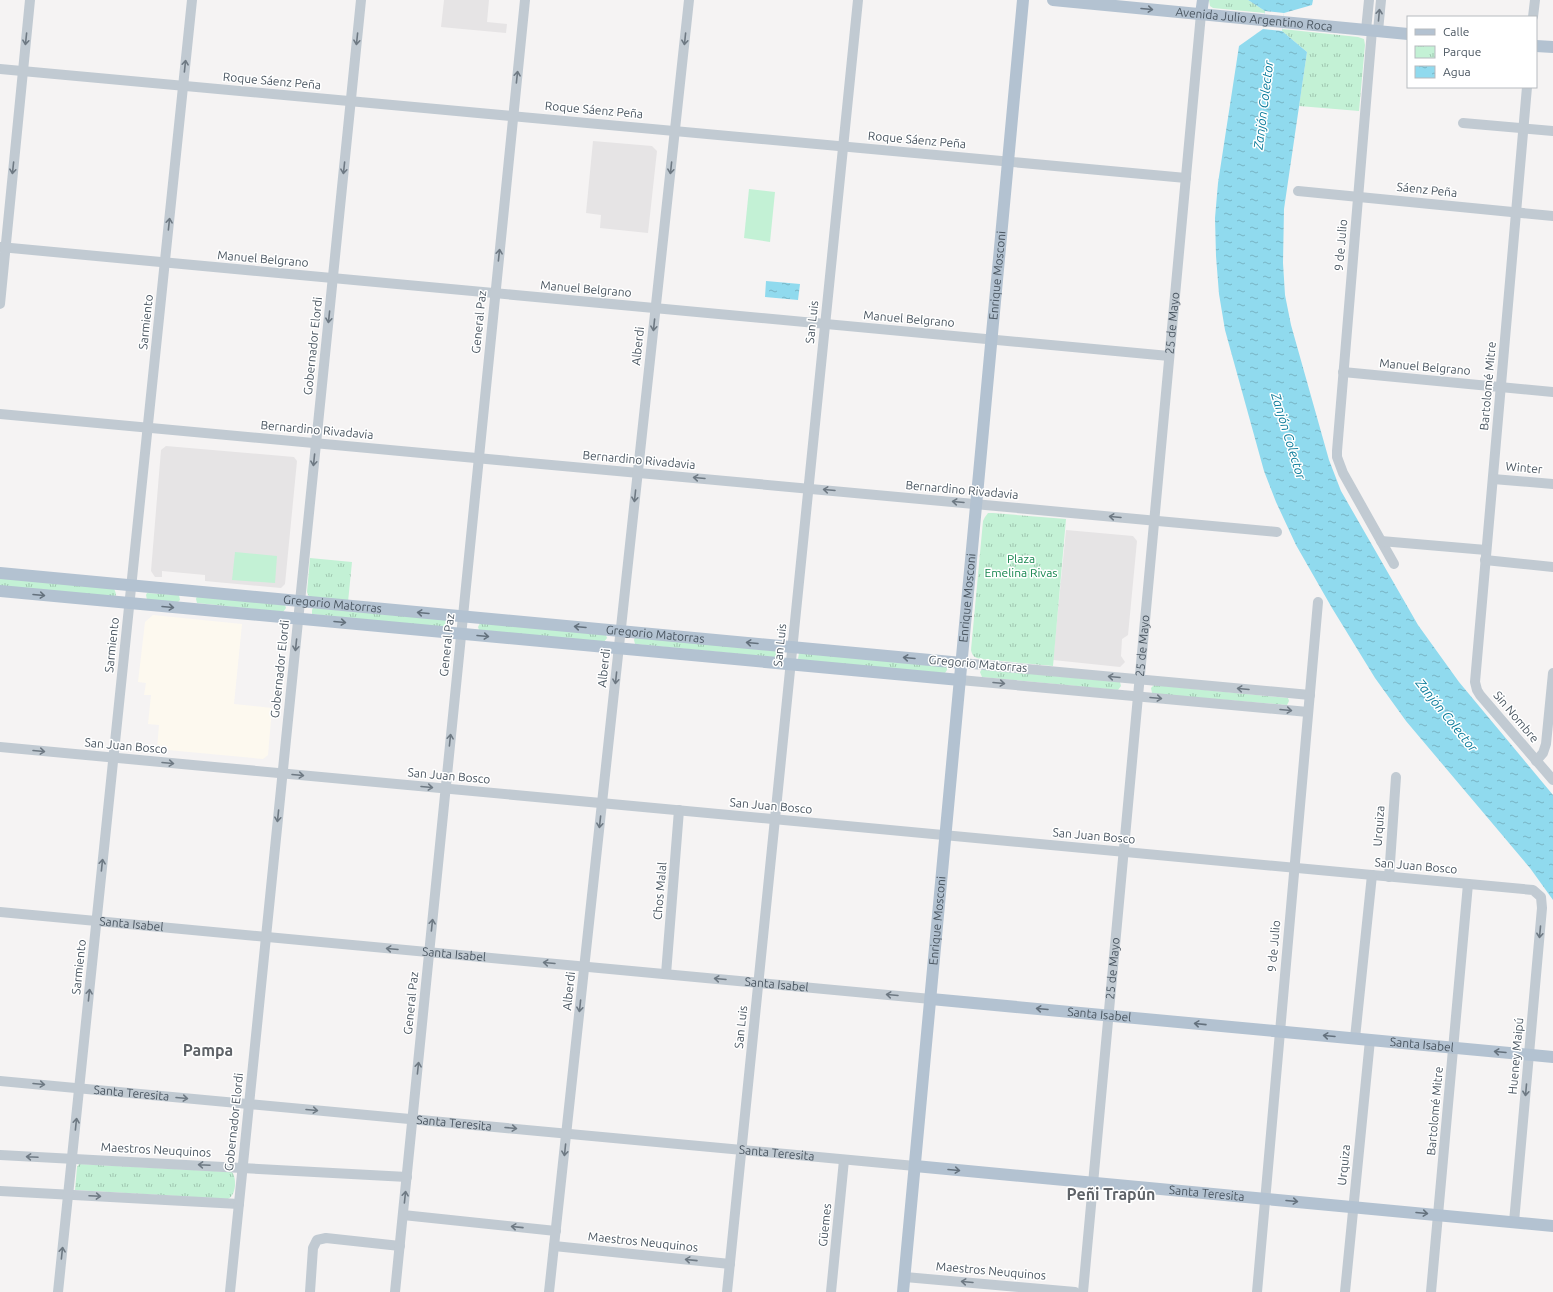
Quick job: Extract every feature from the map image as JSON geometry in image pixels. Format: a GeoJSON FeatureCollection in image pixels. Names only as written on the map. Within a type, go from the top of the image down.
{"type":"FeatureCollection","features":[{"type":"Feature","properties":{"kind":"main road","name":"Enrique Mosconi"},"geometry":{"type":"LineString","coordinates":[[903,1292],[1023,0]]}},
{"type":"Feature","properties":{"kind":"main road","name":"Avenida Julio Argentino Roca"},"geometry":{"type":"LineString","coordinates":[[1053,0],[1407,34]]}},
{"type":"Feature","properties":{"kind":"main road","name":"25 de Mayo"},"geometry":{"type":"LineString","coordinates":[[1201,14],[1202,0]]}},
{"type":"Feature","properties":{"kind":"main road"},"geometry":{"type":"LineString","coordinates":[[1537,46],[1553,47]]}},
{"type":"Feature","properties":{"kind":"main road","name":"Gregorio Matorras"},"geometry":{"type":"LineString","coordinates":[[0,573],[962,662]]}},
{"type":"Feature","properties":{"kind":"main road","name":"Gregorio Matorras"},"geometry":{"type":"LineString","coordinates":[[0,591],[960,680]]}},
{"type":"Feature","properties":{"kind":"main road","name":"Santa Isabel"},"geometry":{"type":"LineString","coordinates":[[930,999],[1553,1057]]}},
{"type":"Feature","properties":{"kind":"main road","name":"Santa Teresita"},"geometry":{"type":"LineString","coordinates":[[915,1166],[1553,1226]]}},
{"type":"Feature","properties":{"kind":"street"},"geometry":{"type":"LineString","coordinates":[[0,304],[3,247],[30,0]]}},
{"type":"Feature","properties":{"kind":"street","name":"Sarmiento"},"geometry":{"type":"LineString","coordinates":[[58,1292],[192,0]]}},
{"type":"Feature","properties":{"kind":"street","name":"Gobernador Elordi"},"geometry":{"type":"LineString","coordinates":[[230,1292],[361,0]]}},
{"type":"Feature","properties":{"kind":"street","name":"General Paz"},"geometry":{"type":"LineString","coordinates":[[395,1292],[525,0]]}},
{"type":"Feature","properties":{"kind":"street","name":"Alberdi"},"geometry":{"type":"LineString","coordinates":[[549,1292],[689,0]]}},
{"type":"Feature","properties":{"kind":"street","name":"San Luis"},"geometry":{"type":"LineString","coordinates":[[727,1292],[858,0]]}},
{"type":"Feature","properties":{"kind":"street","name":"9 de Julio"},"geometry":{"type":"LineString","coordinates":[[1369,0],[1372,30],[1336,445],[1339,462],[1346,478],[1381,541]]}},
{"type":"Feature","properties":{"kind":"street","name":"9 de Julio"},"geometry":{"type":"LineString","coordinates":[[1372,30],[1381,0]]}},
{"type":"Feature","properties":{"kind":"street"},"geometry":{"type":"LineString","coordinates":[[1533,16],[1535,0]]}},
{"type":"Feature","properties":{"kind":"street","name":"25 de Mayo"},"geometry":{"type":"LineString","coordinates":[[1083,1292],[1201,14]]}},
{"type":"Feature","properties":{"kind":"street","name":"Roque Sáenz Peña"},"geometry":{"type":"LineString","coordinates":[[0,69],[1186,178]]}},
{"type":"Feature","properties":{"kind":"street","name":"Bartolomé Mitre"},"geometry":{"type":"LineString","coordinates":[[1476,687],[1475,680],[1527,88]]}},
{"type":"Feature","properties":{"kind":"street"},"geometry":{"type":"LineString","coordinates":[[1463,123],[1553,131]]}},
{"type":"Feature","properties":{"kind":"street","name":"Sáenz Peña"},"geometry":{"type":"LineString","coordinates":[[1298,191],[1553,216]]}},
{"type":"Feature","properties":{"kind":"street","name":"Manuel Belgrano"},"geometry":{"type":"LineString","coordinates":[[3,247],[1170,356]]}},
{"type":"Feature","properties":{"kind":"street","name":"Manuel Belgrano"},"geometry":{"type":"LineString","coordinates":[[1343,372],[1553,392]]}},
{"type":"Feature","properties":{"kind":"street","name":"Bernardino Rivadavia"},"geometry":{"type":"LineString","coordinates":[[0,414],[1276,532]]}},
{"type":"Feature","properties":{"kind":"street","name":"Winter"},"geometry":{"type":"LineString","coordinates":[[1493,479],[1553,484]]}},
{"type":"Feature","properties":{"kind":"street"},"geometry":{"type":"LineString","coordinates":[[1381,541],[1486,555],[1553,567]]}},
{"type":"Feature","properties":{"kind":"street"},"geometry":{"type":"LineString","coordinates":[[1381,541],[1394,564]]}},
{"type":"Feature","properties":{"kind":"street","name":"9 de Julio"},"geometry":{"type":"LineString","coordinates":[[1257,1292],[1318,602]]}},
{"type":"Feature","properties":{"kind":"street","name":"Gregorio Matorras"},"geometry":{"type":"LineString","coordinates":[[962,662],[1310,695]]}},
{"type":"Feature","properties":{"kind":"street"},"geometry":{"type":"LineString","coordinates":[[1536,760],[1544,750],[1546,744],[1553,673]]}},
{"type":"Feature","properties":{"kind":"street","name":"Gregorio Matorras"},"geometry":{"type":"LineString","coordinates":[[960,680],[1308,712]]}},
{"type":"Feature","properties":{"kind":"street","name":"Sin Nombre"},"geometry":{"type":"LineString","coordinates":[[1476,687],[1480,695],[1553,780]]}},
{"type":"Feature","properties":{"kind":"street","name":"San Juan Bosco"},"geometry":{"type":"LineString","coordinates":[[0,747],[1388,876],[1530,890],[1539,894]]}},
{"type":"Feature","properties":{"kind":"street","name":"Urquiza"},"geometry":{"type":"LineString","coordinates":[[1388,876],[1396,777]]}},
{"type":"Feature","properties":{"kind":"street","name":"Chos Malal"},"geometry":{"type":"LineString","coordinates":[[666,974],[679,810]]}},
{"type":"Feature","properties":{"kind":"street"},"geometry":{"type":"LineString","coordinates":[[1356,1038],[1372,875]]}},
{"type":"Feature","properties":{"kind":"street","name":"Bartolomé Mitre"},"geometry":{"type":"LineString","coordinates":[[1431,1292],[1468,884]]}},
{"type":"Feature","properties":{"kind":"street","name":"Hueney Maipú"},"geometry":{"type":"LineString","coordinates":[[1514,1222],[1542,908],[1542,900],[1539,894]]}},
{"type":"Feature","properties":{"kind":"street","name":"Santa Isabel"},"geometry":{"type":"LineString","coordinates":[[0,912],[930,999]]}},
{"type":"Feature","properties":{"kind":"street","name":"Urquiza"},"geometry":{"type":"LineString","coordinates":[[1345,1292],[1370,1040]]}},
{"type":"Feature","properties":{"kind":"street","name":"Santa Teresita"},"geometry":{"type":"LineString","coordinates":[[0,1081],[915,1166]]}},
{"type":"Feature","properties":{"kind":"street","name":"Maestros Neuquinos"},"geometry":{"type":"LineString","coordinates":[[0,1155],[407,1177]]}},
{"type":"Feature","properties":{"kind":"street","name":"Güemes"},"geometry":{"type":"LineString","coordinates":[[831,1292],[844,1160]]}},
{"type":"Feature","properties":{"kind":"street"},"geometry":{"type":"LineString","coordinates":[[0,1191],[239,1204]]}},
{"type":"Feature","properties":{"kind":"street"},"geometry":{"type":"LineString","coordinates":[[403,1215],[556,1231]]}},
{"type":"Feature","properties":{"kind":"street"},"geometry":{"type":"LineString","coordinates":[[310,1292],[313,1248],[317,1240],[326,1238],[400,1246]]}},
{"type":"Feature","properties":{"kind":"street","name":"Maestros Neuquinos"},"geometry":{"type":"LineString","coordinates":[[554,1246],[730,1264]]}},
{"type":"Feature","properties":{"kind":"street","name":"Maestros Neuquinos"},"geometry":{"type":"LineString","coordinates":[[905,1277],[994,1288],[1075,1292]]}},
{"type":"Feature","properties":{"kind":"shaded area"},"geometry":{"type":"Polygon","coordinates":[[[444,0],[489,0],[487,22],[507,24],[506,33],[441,27],[444,0]]]}},
{"type":"Feature","properties":{"kind":"shaded area"},"geometry":{"type":"Polygon","coordinates":[[[593,141],[652,146],[657,151],[648,233],[600,228],[601,215],[586,213],[593,141]]]}},
{"type":"Feature","properties":{"kind":"shaded area"},"geometry":{"type":"Polygon","coordinates":[[[166,446],[294,457],[297,461],[285,584],[281,588],[205,581],[205,575],[162,571],[162,577],[155,577],[151,571],[161,450],[166,446]]]}},
{"type":"Feature","properties":{"kind":"shaded area"},"geometry":{"type":"Polygon","coordinates":[[[1066,530],[1133,536],[1137,541],[1128,635],[1122,639],[1121,656],[1125,662],[1120,667],[1053,660],[1066,530]]]}},
{"type":"Feature","properties":{"kind":"shaded area"},"geometry":{"type":"Polygon","coordinates":[[[153,615],[242,624],[234,704],[272,708],[268,755],[263,759],[157,749],[159,725],[148,724],[151,695],[144,695],[146,683],[138,682],[145,622],[153,615]]]}},
{"type":"Feature","properties":{"kind":"green space"},"geometry":{"type":"Polygon","coordinates":[[[1209,0],[1248,0],[1265,11],[1265,13],[1213,8],[1210,6],[1209,0]]]}},
{"type":"Feature","properties":{"kind":"green space"},"geometry":{"type":"Polygon","coordinates":[[[1282,29],[1358,37],[1364,39],[1365,45],[1359,111],[1299,106],[1307,52],[1282,31],[1282,29]]]}},
{"type":"Feature","properties":{"kind":"green space"},"geometry":{"type":"Polygon","coordinates":[[[749,189],[775,192],[770,242],[744,238],[749,189]]]}},
{"type":"Feature","properties":{"kind":"green space","name":"Plaza Emelina Rivas"},"geometry":{"type":"Polygon","coordinates":[[[988,513],[1066,519],[1053,666],[981,659],[972,654],[971,650],[983,521],[988,513]]]}},
{"type":"Feature","properties":{"kind":"green space"},"geometry":{"type":"Polygon","coordinates":[[[235,552],[277,556],[275,583],[232,580],[235,552]]]}},
{"type":"Feature","properties":{"kind":"green space"},"geometry":{"type":"Polygon","coordinates":[[[310,558],[352,562],[348,602],[309,597],[307,592],[310,558]]]}},
{"type":"Feature","properties":{"kind":"green space"},"geometry":{"type":"Polygon","coordinates":[[[0,578],[114,588],[116,594],[115,597],[0,587],[0,578]]]}},
{"type":"Feature","properties":{"kind":"green space"},"geometry":{"type":"Polygon","coordinates":[[[147,593],[179,595],[180,600],[178,602],[147,600],[147,593]]]}},
{"type":"Feature","properties":{"kind":"green space"},"geometry":{"type":"Polygon","coordinates":[[[197,596],[285,605],[286,608],[283,612],[197,603],[197,596]]]}},
{"type":"Feature","properties":{"kind":"green space"},"geometry":{"type":"Polygon","coordinates":[[[313,608],[447,620],[449,623],[446,628],[312,614],[313,608]]]}},
{"type":"Feature","properties":{"kind":"green space"},"geometry":{"type":"Polygon","coordinates":[[[480,623],[606,635],[607,638],[604,642],[479,630],[478,627],[480,623]]]}},
{"type":"Feature","properties":{"kind":"green space"},"geometry":{"type":"Polygon","coordinates":[[[635,637],[784,652],[783,658],[635,644],[635,637]]]}},
{"type":"Feature","properties":{"kind":"green space"},"geometry":{"type":"Polygon","coordinates":[[[799,653],[947,667],[947,670],[945,673],[800,661],[798,659],[799,653]]]}},
{"type":"Feature","properties":{"kind":"green space"},"geometry":{"type":"Polygon","coordinates":[[[982,669],[1120,682],[1121,686],[1118,690],[982,677],[980,672],[982,669]]]}},
{"type":"Feature","properties":{"kind":"green space"},"geometry":{"type":"Polygon","coordinates":[[[1154,685],[1288,698],[1289,701],[1287,705],[1155,694],[1152,693],[1151,688],[1154,685]]]}},
{"type":"Feature","properties":{"kind":"green space"},"geometry":{"type":"Polygon","coordinates":[[[79,1164],[232,1172],[235,1179],[235,1187],[233,1194],[228,1199],[75,1190],[77,1167],[79,1164]]]}},
{"type":"Feature","properties":{"kind":"water","name":"Zanjón Colector"},"geometry":{"type":"Polygon","coordinates":[[[1248,0],[1313,0],[1312,5],[1284,13],[1282,31],[1307,52],[1284,209],[1283,263],[1285,295],[1291,325],[1329,460],[1341,491],[1418,625],[1459,682],[1553,795],[1553,900],[1530,868],[1406,721],[1375,678],[1332,608],[1296,545],[1276,502],[1264,471],[1225,330],[1219,294],[1216,256],[1215,218],[1218,183],[1239,46],[1263,29],[1265,11],[1248,0]]]}},
{"type":"Feature","properties":{"kind":"water"},"geometry":{"type":"Polygon","coordinates":[[[766,281],[800,284],[798,300],[765,297],[766,281]]]}},
{"type":"Feature","properties":{"kind":"pier"},"geometry":{"type":"Polygon","coordinates":[[[1265,11],[1284,13],[1282,31],[1263,29],[1265,11]]]}},
{"type":"Feature","properties":{"kind":"district","name":"Pampa"},"geometry":{"type":"Point","coordinates":[208,1050]}},
{"type":"Feature","properties":{"kind":"district","name":"Peñi Trapún"},"geometry":{"type":"Point","coordinates":[1111,1194]}}]}
